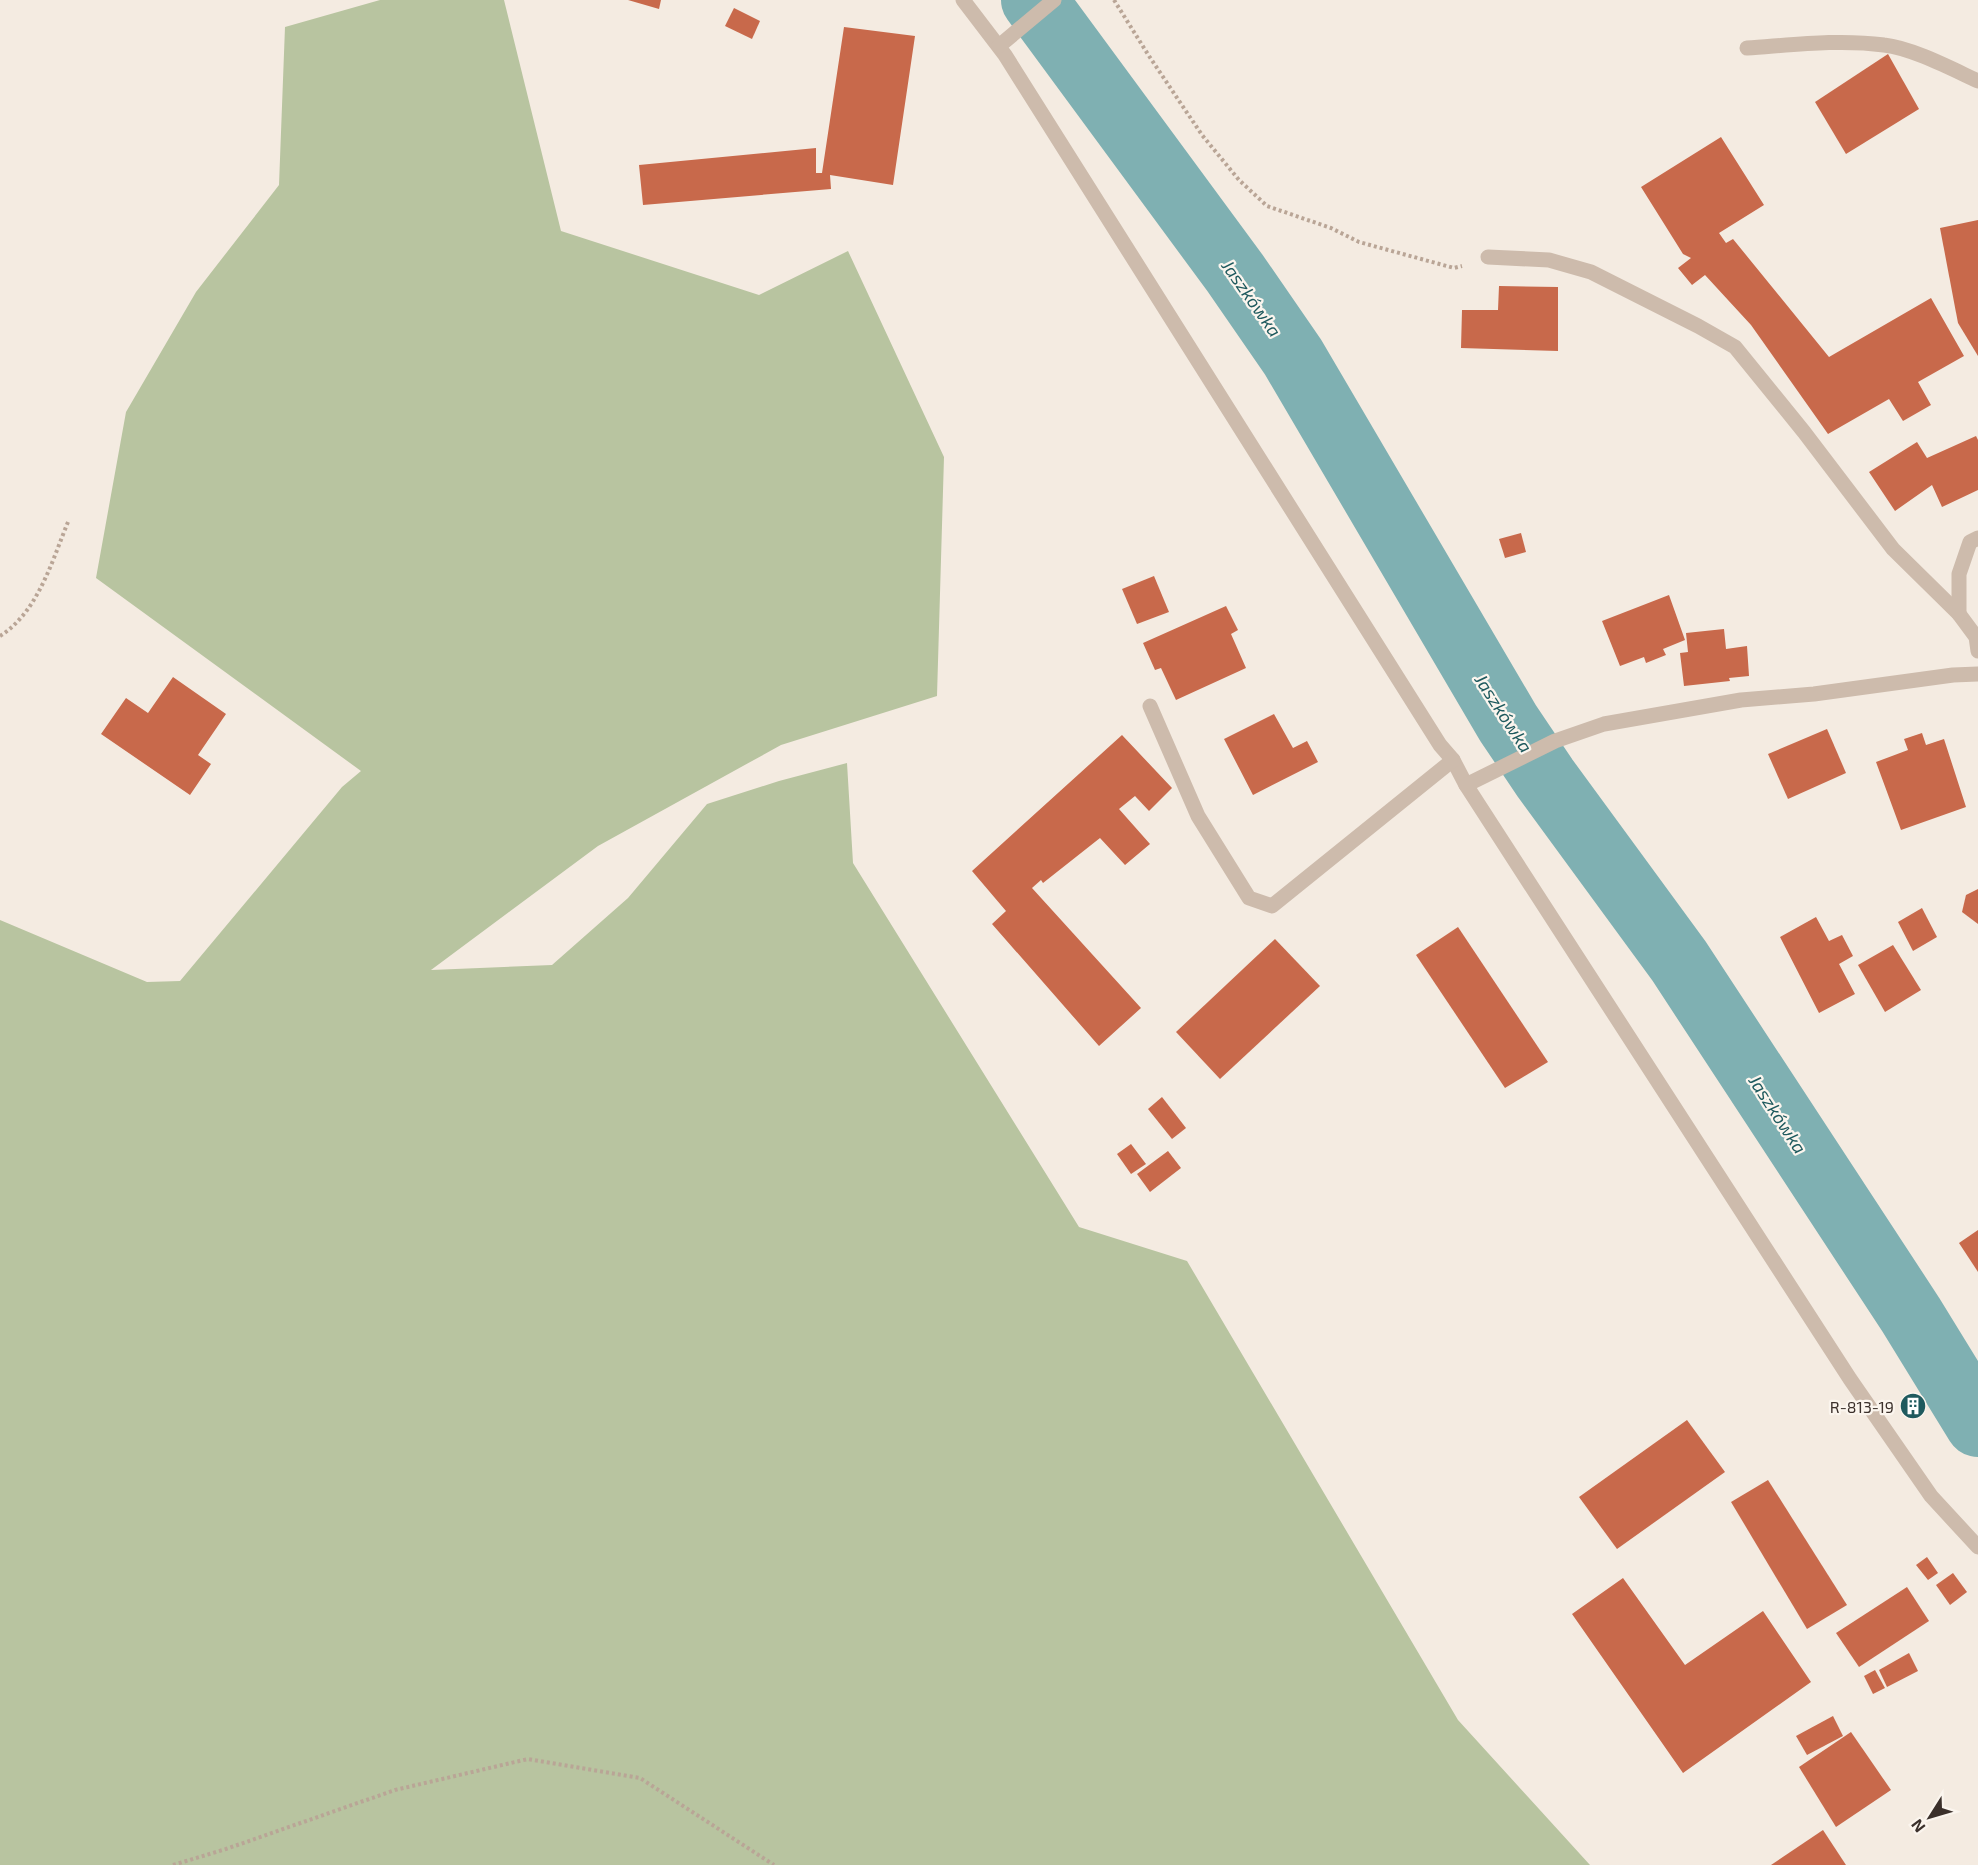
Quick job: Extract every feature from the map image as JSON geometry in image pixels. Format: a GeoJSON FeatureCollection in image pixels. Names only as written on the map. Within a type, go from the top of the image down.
{"type":"FeatureCollection","features":[{"type":"Feature","properties":{"kind":"street"},"geometry":{"type":"LineString","coordinates":[[963,0],[999,46],[1440,745],[1453,760],[1466,785],[1850,1379],[1931,1496],[1978,1547]]}},
{"type":"Feature","properties":{"kind":"street"},"geometry":{"type":"LineString","coordinates":[[999,46],[1054,0]]}},
{"type":"Feature","properties":{"kind":"street"},"geometry":{"type":"LineString","coordinates":[[1747,48],[1831,43],[1886,45],[1931,59],[1978,81]]}},
{"type":"Feature","properties":{"kind":"street"},"geometry":{"type":"LineString","coordinates":[[1488,257],[1550,260],[1591,272],[1735,346],[1893,549],[1959,614],[1976,637],[1978,651]]}},
{"type":"Feature","properties":{"kind":"street"},"geometry":{"type":"LineString","coordinates":[[1959,614],[1959,574],[1970,542],[1978,538]]}},
{"type":"Feature","properties":{"kind":"street"},"geometry":{"type":"LineString","coordinates":[[1466,785],[1555,741],[1604,724],[1740,700],[1814,694],[1953,675],[1978,675]]}},
{"type":"Feature","properties":{"kind":"street"},"geometry":{"type":"LineString","coordinates":[[1150,706],[1198,816],[1249,898],[1272,906],[1453,760]]}},
{"type":"Feature","properties":{"kind":"path"},"geometry":{"type":"LineString","coordinates":[[1114,0],[1202,135],[1239,180],[1267,207],[1331,228],[1359,242],[1454,268],[1488,257]]}},
{"type":"Feature","properties":{"kind":"path"},"geometry":{"type":"LineString","coordinates":[[0,636],[11,630],[38,595],[68,522]]}},
{"type":"Feature","properties":{"kind":"path"},"geometry":{"type":"LineString","coordinates":[[173,1865],[226,1849],[395,1790],[528,1759],[640,1778],[774,1865]]}},
{"type":"Feature","properties":{"kind":"green space"},"geometry":{"type":"Polygon","coordinates":[[[380,0],[504,0],[561,231],[759,295],[848,251],[944,457],[937,696],[781,745],[598,846],[431,970],[552,965],[628,898],[707,804],[779,781],[847,763],[853,863],[1079,1227],[1187,1261],[1458,1720],[1590,1865],[0,1865],[0,920],[147,982],[180,981],[342,787],[361,771],[96,578],[126,412],[196,292],[279,185],[285,27],[380,0]]]}},
{"type":"Feature","properties":{"kind":"building"},"geometry":{"type":"Polygon","coordinates":[[[628,0],[661,0],[659,9],[628,0]]]}},
{"type":"Feature","properties":{"kind":"building"},"geometry":{"type":"Polygon","coordinates":[[[734,8],[760,21],[752,39],[725,26],[734,8]]]}},
{"type":"Feature","properties":{"kind":"building"},"geometry":{"type":"Polygon","coordinates":[[[844,27],[915,36],[893,185],[830,175],[831,189],[643,205],[639,165],[816,148],[816,173],[822,173],[844,27]]]}},
{"type":"Feature","properties":{"kind":"building"},"geometry":{"type":"Polygon","coordinates":[[[1888,54],[1919,109],[1846,154],[1815,102],[1888,54]]]}},
{"type":"Feature","properties":{"kind":"building"},"geometry":{"type":"Polygon","coordinates":[[[1721,137],[1764,205],[1719,233],[1726,243],[1733,239],[1829,357],[1931,298],[1964,356],[1918,382],[1931,405],[1903,421],[1889,399],[1828,434],[1751,325],[1705,275],[1692,285],[1678,268],[1691,258],[1683,254],[1641,187],[1721,137]]]}},
{"type":"Feature","properties":{"kind":"building"},"geometry":{"type":"Polygon","coordinates":[[[1978,220],[1978,356],[1958,323],[1940,228],[1978,220]]]}},
{"type":"Feature","properties":{"kind":"building"},"geometry":{"type":"Polygon","coordinates":[[[1499,286],[1558,287],[1558,351],[1461,348],[1462,310],[1498,310],[1499,286]]]}},
{"type":"Feature","properties":{"kind":"building"},"geometry":{"type":"Polygon","coordinates":[[[1976,436],[1978,440],[1978,490],[1942,507],[1932,485],[1895,511],[1869,472],[1917,442],[1927,458],[1976,436]]]}},
{"type":"Feature","properties":{"kind":"building"},"geometry":{"type":"Polygon","coordinates":[[[1521,533],[1526,552],[1505,558],[1499,539],[1521,533]]]}},
{"type":"Feature","properties":{"kind":"building"},"geometry":{"type":"Polygon","coordinates":[[[1154,576],[1169,612],[1137,624],[1122,589],[1154,576]]]}},
{"type":"Feature","properties":{"kind":"building"},"geometry":{"type":"Polygon","coordinates":[[[1669,595],[1685,640],[1663,649],[1666,655],[1646,663],[1644,657],[1620,666],[1602,621],[1669,595]]]}},
{"type":"Feature","properties":{"kind":"building"},"geometry":{"type":"Polygon","coordinates":[[[1226,606],[1238,630],[1231,634],[1246,668],[1176,700],[1161,668],[1155,670],[1143,643],[1226,606]]]}},
{"type":"Feature","properties":{"kind":"building"},"geometry":{"type":"Polygon","coordinates":[[[1724,629],[1726,649],[1747,646],[1749,676],[1729,678],[1730,681],[1684,686],[1680,653],[1688,652],[1686,633],[1724,629]]]}},
{"type":"Feature","properties":{"kind":"building"},"geometry":{"type":"Polygon","coordinates":[[[173,677],[226,714],[198,755],[211,764],[190,795],[101,734],[126,698],[148,713],[173,677]]]}},
{"type":"Feature","properties":{"kind":"building"},"geometry":{"type":"Polygon","coordinates":[[[1274,714],[1293,748],[1307,741],[1318,762],[1253,795],[1224,739],[1274,714]]]}},
{"type":"Feature","properties":{"kind":"building"},"geometry":{"type":"Polygon","coordinates":[[[1827,729],[1846,773],[1788,799],[1768,754],[1827,729]]]}},
{"type":"Feature","properties":{"kind":"building"},"geometry":{"type":"Polygon","coordinates":[[[1922,733],[1926,745],[1944,739],[1966,807],[1901,830],[1876,762],[1908,750],[1904,739],[1922,733]]]}},
{"type":"Feature","properties":{"kind":"building"},"geometry":{"type":"Polygon","coordinates":[[[1122,735],[1172,788],[1149,811],[1135,796],[1119,809],[1150,844],[1125,865],[1100,838],[1043,883],[1041,880],[1032,888],[1141,1008],[1099,1046],[992,924],[1006,911],[972,871],[1122,735]]]}},
{"type":"Feature","properties":{"kind":"building"},"geometry":{"type":"Polygon","coordinates":[[[1978,889],[1978,924],[1962,912],[1966,895],[1978,889]]]}},
{"type":"Feature","properties":{"kind":"building"},"geometry":{"type":"Polygon","coordinates":[[[1922,908],[1937,937],[1913,951],[1898,922],[1922,908]]]}},
{"type":"Feature","properties":{"kind":"building"},"geometry":{"type":"Polygon","coordinates":[[[1816,917],[1829,941],[1842,935],[1853,956],[1839,964],[1855,994],[1819,1013],[1780,937],[1816,917]]]}},
{"type":"Feature","properties":{"kind":"building"},"geometry":{"type":"Polygon","coordinates":[[[1458,927],[1548,1062],[1505,1088],[1416,955],[1458,927]]]}},
{"type":"Feature","properties":{"kind":"building"},"geometry":{"type":"Polygon","coordinates":[[[1275,939],[1320,986],[1220,1079],[1176,1032],[1275,939]]]}},
{"type":"Feature","properties":{"kind":"building"},"geometry":{"type":"Polygon","coordinates":[[[1893,945],[1921,990],[1885,1012],[1858,965],[1893,945]]]}},
{"type":"Feature","properties":{"kind":"building"},"geometry":{"type":"Polygon","coordinates":[[[1162,1097],[1186,1128],[1172,1139],[1148,1109],[1162,1097]]]}},
{"type":"Feature","properties":{"kind":"building"},"geometry":{"type":"Polygon","coordinates":[[[1131,1144],[1146,1164],[1131,1174],[1117,1154],[1131,1144]]]}},
{"type":"Feature","properties":{"kind":"building"},"geometry":{"type":"Polygon","coordinates":[[[1168,1151],[1181,1168],[1150,1192],[1137,1174],[1168,1151]]]}},
{"type":"Feature","properties":{"kind":"building"},"geometry":{"type":"Polygon","coordinates":[[[1978,1230],[1978,1272],[1959,1243],[1978,1230]]]}},
{"type":"Feature","properties":{"kind":"building","name":"R-813-19"},"geometry":{"type":"Polygon","coordinates":[[[1915,1394],[1925,1410],[1910,1418],[1901,1403],[1915,1394]]]}},
{"type":"Feature","properties":{"kind":"building"},"geometry":{"type":"Polygon","coordinates":[[[1687,1420],[1725,1472],[1617,1549],[1579,1497],[1687,1420]]]}},
{"type":"Feature","properties":{"kind":"building"},"geometry":{"type":"Polygon","coordinates":[[[1768,1480],[1847,1605],[1807,1629],[1731,1502],[1768,1480]]]}},
{"type":"Feature","properties":{"kind":"building"},"geometry":{"type":"Polygon","coordinates":[[[1927,1557],[1938,1573],[1928,1580],[1916,1565],[1927,1557]]]}},
{"type":"Feature","properties":{"kind":"building"},"geometry":{"type":"Polygon","coordinates":[[[1953,1573],[1967,1592],[1950,1605],[1936,1585],[1953,1573]]]}},
{"type":"Feature","properties":{"kind":"building"},"geometry":{"type":"Polygon","coordinates":[[[1623,1578],[1685,1665],[1763,1611],[1811,1682],[1683,1773],[1572,1614],[1623,1578]]]}},
{"type":"Feature","properties":{"kind":"building"},"geometry":{"type":"Polygon","coordinates":[[[1907,1587],[1929,1621],[1859,1667],[1836,1633],[1907,1587]]]}},
{"type":"Feature","properties":{"kind":"building"},"geometry":{"type":"Polygon","coordinates":[[[1909,1653],[1918,1671],[1887,1687],[1879,1670],[1909,1653]]]}},
{"type":"Feature","properties":{"kind":"building"},"geometry":{"type":"Polygon","coordinates":[[[1875,1670],[1885,1688],[1873,1694],[1864,1676],[1875,1670]]]}},
{"type":"Feature","properties":{"kind":"building"},"geometry":{"type":"Polygon","coordinates":[[[1833,1716],[1843,1736],[1807,1755],[1796,1736],[1833,1716]]]}},
{"type":"Feature","properties":{"kind":"building"},"geometry":{"type":"Polygon","coordinates":[[[1851,1732],[1891,1790],[1836,1827],[1799,1767],[1851,1732]]]}},
{"type":"Feature","properties":{"kind":"building"},"geometry":{"type":"Polygon","coordinates":[[[1823,1830],[1846,1865],[1771,1865],[1823,1830]]]}},
{"type":"Feature","properties":{"kind":"waterway","name":"Jaszkówka"},"geometry":{"type":"LineString","coordinates":[[1034,0],[1235,273],[1293,357],[1508,723],[1545,778],[1679,961],[1911,1315],[1978,1424]]}},
{"type":"Feature","properties":{"kind":"place","name":"R-813-19"},"geometry":{"type":"Point","coordinates":[1913,1406]}}]}
